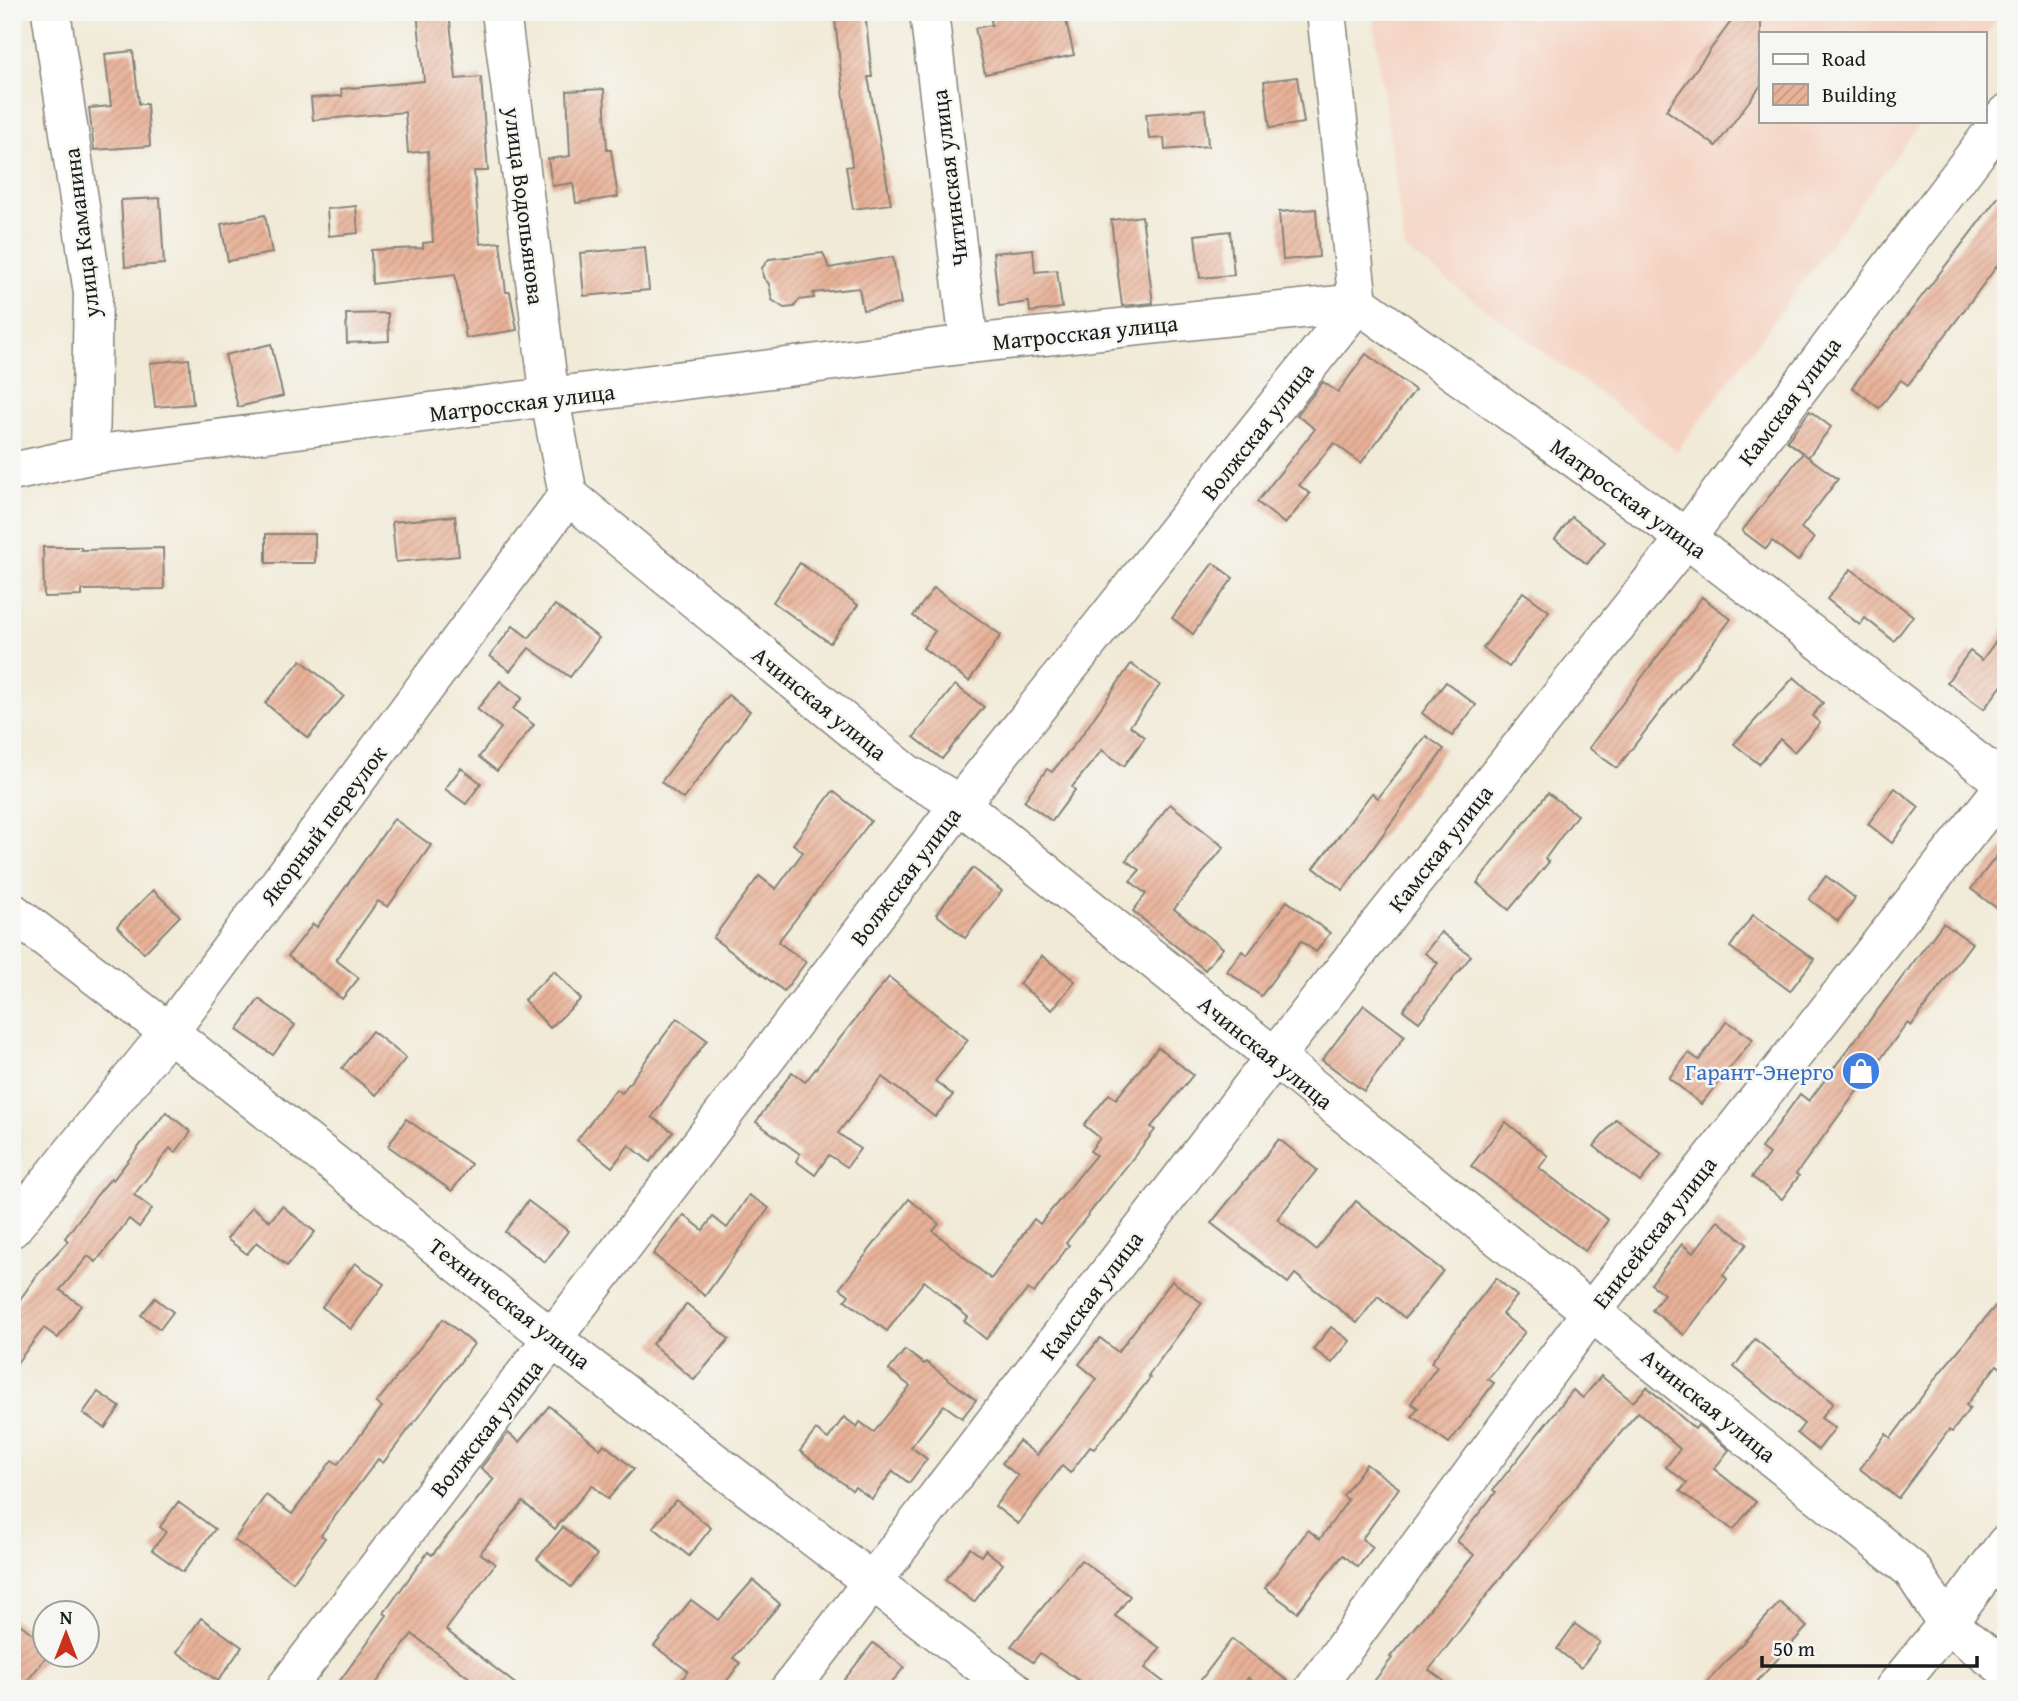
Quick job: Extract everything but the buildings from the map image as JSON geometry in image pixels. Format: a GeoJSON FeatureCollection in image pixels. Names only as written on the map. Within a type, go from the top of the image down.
{"type":"FeatureCollection","features":[{"type":"Feature","properties":{"kind":"street","name":"улица Каманина"},"geometry":{"type":"LineString","coordinates":[[51,12],[93,293],[90,455]]}},
{"type":"Feature","properties":{"kind":"street","name":"улица Водопьянова"},"geometry":{"type":"LineString","coordinates":[[501,12],[550,399]]}},
{"type":"Feature","properties":{"kind":"street","name":"Читинская улица"},"geometry":{"type":"LineString","coordinates":[[929,12],[970,344]]}},
{"type":"Feature","properties":{"kind":"street"},"geometry":{"type":"LineString","coordinates":[[1326,12],[1358,303]]}},
{"type":"Feature","properties":{"kind":"street","name":"Камская улица"},"geometry":{"type":"LineString","coordinates":[[790,1689],[1273,1059],[1686,538],[2006,114]]}},
{"type":"Feature","properties":{"kind":"street","name":"Матросская улица"},"geometry":{"type":"LineString","coordinates":[[12,472],[90,455],[970,344],[1358,303],[1686,538],[2006,784]]}},
{"type":"Feature","properties":{"kind":"street","name":"Волжская улица"},"geometry":{"type":"LineString","coordinates":[[285,1689],[960,804],[1358,303]]}},
{"type":"Feature","properties":{"kind":"street"},"geometry":{"type":"LineString","coordinates":[[550,399],[568,495]]}},
{"type":"Feature","properties":{"kind":"street","name":"Ачинская улица"},"geometry":{"type":"LineString","coordinates":[[568,495],[906,773],[960,804],[1273,1059],[1592,1311],[1912,1570],[1947,1624],[2006,1669]]}},
{"type":"Feature","properties":{"kind":"street","name":"Якорный переулок"},"geometry":{"type":"LineString","coordinates":[[12,1228],[169,1032],[568,495]]}},
{"type":"Feature","properties":{"kind":"street","name":"Енисейская улица"},"geometry":{"type":"LineString","coordinates":[[1314,1689],[1592,1311],[2006,784]]}},
{"type":"Feature","properties":{"kind":"street","name":"Техническая улица"},"geometry":{"type":"LineString","coordinates":[[12,912],[169,1032],[554,1339],[1013,1689]]}},
{"type":"Feature","properties":{"kind":"street"},"geometry":{"type":"LineString","coordinates":[[1894,1689],[1947,1624],[2006,1544]]}},
{"type":"Feature","properties":{"kind":"shaded area"},"geometry":{"type":"Polygon","coordinates":[[[1372,12],[2002,12],[1986,35],[1986,32],[1759,32],[1759,122],[1921,122],[1677,451],[1405,249],[1372,12]]]}},
{"type":"Feature","properties":{"kind":"place","name":"Гарант-Энерго"},"geometry":{"type":"Point","coordinates":[1861,1071]}}]}
